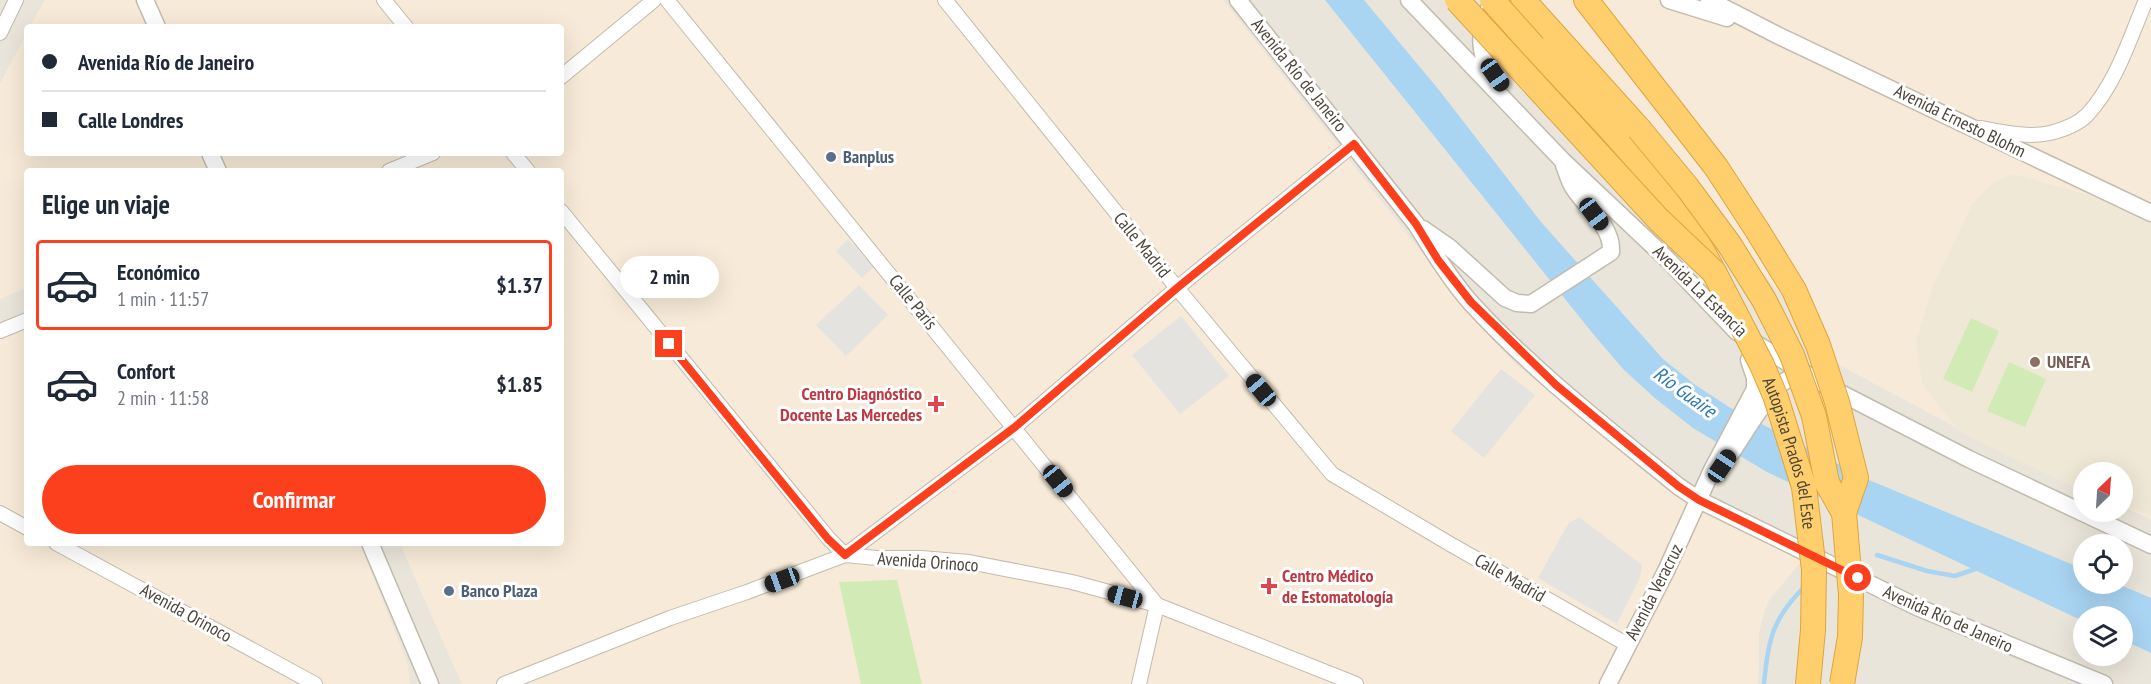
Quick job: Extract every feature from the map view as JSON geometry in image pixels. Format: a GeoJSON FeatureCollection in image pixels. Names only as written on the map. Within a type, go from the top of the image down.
{"type":"FeatureCollection","features":[{"type":"Feature","properties":{"kind":"highway"},"geometry":{"type":"LineString","coordinates":[[1457,0],[1659,220],[1714,272]]}},
{"type":"Feature","properties":{"kind":"highway","name":"Autopista Prados del Este"},"geometry":{"type":"LineString","coordinates":[[1493,0],[1676,206],[1701,246],[1773,390],[1804,487],[1814,570],[1813,630],[1808,684]]}},
{"type":"Feature","properties":{"kind":"highway"},"geometry":{"type":"LineString","coordinates":[[1523,0],[1640,129],[1729,244],[1764,300],[1792,355],[1814,416],[1827,483],[1844,513]]}},
{"type":"Feature","properties":{"kind":"highway"},"geometry":{"type":"LineString","coordinates":[[1586,0],[1716,167],[1794,290],[1818,345],[1837,402],[1856,478],[1844,513]]}},
{"type":"Feature","properties":{"kind":"highway","name":"Autopista Prados del Este"},"geometry":{"type":"LineString","coordinates":[[1842,684],[1850,637],[1851,595],[1844,513]]}},
{"type":"Feature","properties":{"kind":"street"},"geometry":{"type":"LineString","coordinates":[[0,33],[16,0]]}},
{"type":"Feature","properties":{"kind":"street"},"geometry":{"type":"LineString","coordinates":[[145,0],[156,24]]}},
{"type":"Feature","properties":{"kind":"street"},"geometry":{"type":"LineString","coordinates":[[384,0],[404,24]]}},
{"type":"Feature","properties":{"kind":"street"},"geometry":{"type":"LineString","coordinates":[[564,75],[654,0]]}},
{"type":"Feature","properties":{"kind":"street","name":"Calle París"},"geometry":{"type":"LineString","coordinates":[[667,0],[1157,605]]}},
{"type":"Feature","properties":{"kind":"street","name":"Calle Madrid"},"geometry":{"type":"LineString","coordinates":[[945,0],[1177,288],[1332,474],[1628,645]]}},
{"type":"Feature","properties":{"kind":"street","name":"Avenida Río de Janeiro"},"geometry":{"type":"LineString","coordinates":[[1238,0],[1416,224],[1438,260],[1471,302],[1532,364],[1669,479],[1699,500],[1917,607],[2104,684]]}},
{"type":"Feature","properties":{"kind":"street","name":"Avenida La Estancia"},"geometry":{"type":"LineString","coordinates":[[1409,0],[1563,161],[1668,260],[1737,332],[1821,383],[1978,464],[2151,544]]}},
{"type":"Feature","properties":{"kind":"street"},"geometry":{"type":"LineString","coordinates":[[1493,0],[1484,18],[1481,43],[1485,62],[1539,135]]}},
{"type":"Feature","properties":{"kind":"street"},"geometry":{"type":"LineString","coordinates":[[1669,0],[1768,30]]}},
{"type":"Feature","properties":{"kind":"street"},"geometry":{"type":"LineString","coordinates":[[1709,0],[1768,30]]}},
{"type":"Feature","properties":{"kind":"street"},"geometry":{"type":"LineString","coordinates":[[1971,126],[2020,134],[2048,133],[2071,126],[2086,117],[2102,96],[2127,46],[2146,0]]}},
{"type":"Feature","properties":{"kind":"street","name":"Avenida Ernesto Blohm"},"geometry":{"type":"LineString","coordinates":[[1768,30],[2151,213]]}},
{"type":"Feature","properties":{"kind":"street"},"geometry":{"type":"LineString","coordinates":[[564,215],[828,539],[845,555],[1015,427],[1177,288],[1354,144]]}},
{"type":"Feature","properties":{"kind":"street"},"geometry":{"type":"LineString","coordinates":[[396,168],[426,156]]}},
{"type":"Feature","properties":{"kind":"street"},"geometry":{"type":"LineString","coordinates":[[516,156],[526,168]]}},
{"type":"Feature","properties":{"kind":"street"},"geometry":{"type":"LineString","coordinates":[[1416,224],[1449,247],[1505,298],[1517,303],[1531,304],[1611,252],[1611,244],[1604,228],[1573,186],[1563,161]]}},
{"type":"Feature","properties":{"kind":"street"},"geometry":{"type":"LineString","coordinates":[[0,331],[24,321]]}},
{"type":"Feature","properties":{"kind":"street"},"geometry":{"type":"LineString","coordinates":[[1737,332],[1762,394]]}},
{"type":"Feature","properties":{"kind":"street"},"geometry":{"type":"LineString","coordinates":[[1699,500],[1711,472],[1762,394],[1796,377],[1821,383]]}},
{"type":"Feature","properties":{"kind":"street"},"geometry":{"type":"LineString","coordinates":[[1699,500],[1762,394]]}},
{"type":"Feature","properties":{"kind":"street","name":"Avenida Veracruz"},"geometry":{"type":"LineString","coordinates":[[1608,684],[1666,571],[1699,500]]}},
{"type":"Feature","properties":{"kind":"street"},"geometry":{"type":"LineString","coordinates":[[0,513],[24,526]]}},
{"type":"Feature","properties":{"kind":"street","name":"Avenida Orinoco"},"geometry":{"type":"LineString","coordinates":[[62,546],[315,684]]}},
{"type":"Feature","properties":{"kind":"street"},"geometry":{"type":"LineString","coordinates":[[371,546],[430,684]]}},
{"type":"Feature","properties":{"kind":"street","name":"Avenida Orinoco"},"geometry":{"type":"LineString","coordinates":[[504,684],[670,618],[845,555],[969,562],[1072,582],[1157,605],[1356,684]]}},
{"type":"Feature","properties":{"kind":"street"},"geometry":{"type":"LineString","coordinates":[[1139,682],[1157,605]]}},
{"type":"Feature","properties":{"kind":"street"},"geometry":{"type":"LineString","coordinates":[[2025,652],[2078,684]]}},
{"type":"Feature","properties":{"kind":"shaded area"},"geometry":{"type":"Polygon","coordinates":[[[0,0],[45,0],[32,24],[24,24],[24,39],[0,84],[0,0]]]}},
{"type":"Feature","properties":{"kind":"shaded area"},"geometry":{"type":"Polygon","coordinates":[[[45,0],[1223,0],[1480,327],[1515,364],[1684,498],[1719,520],[1805,556],[1769,600],[1763,615],[1759,632],[1758,684],[462,684],[401,546],[564,546],[564,168],[24,168],[24,288],[0,299],[0,84],[24,39],[24,156],[564,156],[564,24],[32,24],[45,0]]]}},
{"type":"Feature","properties":{"kind":"shaded area"},"geometry":{"type":"Polygon","coordinates":[[[1223,0],[1524,0],[1699,196],[1840,365],[1954,426],[2073,482],[2073,522],[2133,522],[2133,511],[2151,519],[2151,684],[1758,684],[1759,632],[1763,615],[1769,600],[1805,556],[1719,520],[1684,498],[1515,364],[1480,327],[1223,0]]]}},
{"type":"Feature","properties":{"kind":"shaded area"},"geometry":{"type":"Polygon","coordinates":[[[1524,0],[1689,0],[1718,12],[1723,0],[2151,0],[2151,519],[2133,511],[2133,462],[2073,462],[2073,482],[1954,426],[1840,365],[1699,196],[1524,0]]]}},
{"type":"Feature","properties":{"kind":"shaded area","name":"UNEFA"},"geometry":{"type":"Polygon","coordinates":[[[2012,174],[2096,197],[2151,223],[2151,515],[2133,509],[2133,462],[2073,462],[2073,487],[1960,432],[1922,383],[1916,341],[1932,289],[1972,205],[1989,186],[2012,174]]]}},
{"type":"Feature","properties":{"kind":"shaded area"},"geometry":{"type":"Polygon","coordinates":[[[848,239],[874,267],[862,278],[836,251],[848,239]]]}},
{"type":"Feature","properties":{"kind":"shaded area","name":"Centro Diagnóstico Docente Las Mercedes"},"geometry":{"type":"Polygon","coordinates":[[[859,285],[888,315],[846,356],[816,325],[859,285]]]}},
{"type":"Feature","properties":{"kind":"shaded area"},"geometry":{"type":"Polygon","coordinates":[[[24,288],[24,326],[0,336],[0,299],[24,288]]]}},
{"type":"Feature","properties":{"kind":"shaded area"},"geometry":{"type":"Polygon","coordinates":[[[1181,316],[1229,376],[1180,414],[1132,355],[1181,316]]]}},
{"type":"Feature","properties":{"kind":"shaded area"},"geometry":{"type":"Polygon","coordinates":[[[24,326],[24,546],[361,546],[408,665],[410,684],[0,684],[0,336],[24,326]]]}},
{"type":"Feature","properties":{"kind":"shaded area"},"geometry":{"type":"Polygon","coordinates":[[[1501,369],[1535,395],[1484,458],[1451,431],[1501,369]]]}},
{"type":"Feature","properties":{"kind":"shaded area"},"geometry":{"type":"Polygon","coordinates":[[[1579,517],[1642,565],[1640,578],[1617,624],[1538,578],[1568,524],[1579,517]]]}},
{"type":"Feature","properties":{"kind":"shaded area"},"geometry":{"type":"Polygon","coordinates":[[[361,546],[401,546],[462,684],[410,684],[361,546]]]}},
{"type":"Feature","properties":{"kind":"green space"},"geometry":{"type":"Polygon","coordinates":[[[1971,318],[1999,331],[1972,392],[1943,379],[1971,318]]]}},
{"type":"Feature","properties":{"kind":"green space"},"geometry":{"type":"Polygon","coordinates":[[[2009,362],[2046,379],[2025,427],[1987,411],[2009,362]]]}},
{"type":"Feature","properties":{"kind":"green space"},"geometry":{"type":"Polygon","coordinates":[[[897,580],[922,684],[861,684],[839,582],[897,580]]]}},
{"type":"Feature","properties":{"kind":"water","name":"Río Guaire"},"geometry":{"type":"Polygon","coordinates":[[[1325,0],[1364,0],[1439,90],[1541,222],[1663,359],[1694,384],[1729,407],[1869,480],[2073,565],[2073,594],[2133,594],[2133,590],[2151,598],[2151,653],[2133,645],[2133,606],[2073,606],[2073,616],[1767,472],[1693,428],[1656,399],[1624,370],[1325,0]]]}},
{"type":"Feature","properties":{"kind":"waterway"},"geometry":{"type":"LineString","coordinates":[[1877,555],[1927,571],[1955,576],[1978,568]]}},
{"type":"Feature","properties":{"kind":"waterway"},"geometry":{"type":"LineString","coordinates":[[1764,684],[1770,641],[1774,630],[1786,608],[1806,585]]}},
{"type":"Feature","properties":{"kind":"place","name":"Banplus"},"geometry":{"type":"Point","coordinates":[831,157]}},
{"type":"Feature","properties":{"kind":"place","name":"UNEFA"},"geometry":{"type":"Point","coordinates":[2035,362]}},
{"type":"Feature","properties":{"kind":"place","name":"Centro Diagnóstico Docente Las Mercedes"},"geometry":{"type":"Point","coordinates":[936,404]}},
{"type":"Feature","properties":{"kind":"place","name":"Centro Médico de Estomatología"},"geometry":{"type":"Point","coordinates":[1269,586]}},
{"type":"Feature","properties":{"kind":"place","name":"Banco Plaza"},"geometry":{"type":"Point","coordinates":[449,591]}},
{"type":"Feature","properties":{"kind":"route"},"geometry":{"type":"LineString","coordinates":[[669,344],[828,539],[845,555],[1015,427],[1177,288],[1354,144],[1416,224],[1438,260],[1471,302],[1556,385],[1678,486],[1699,500],[1858,578]]}}]}
